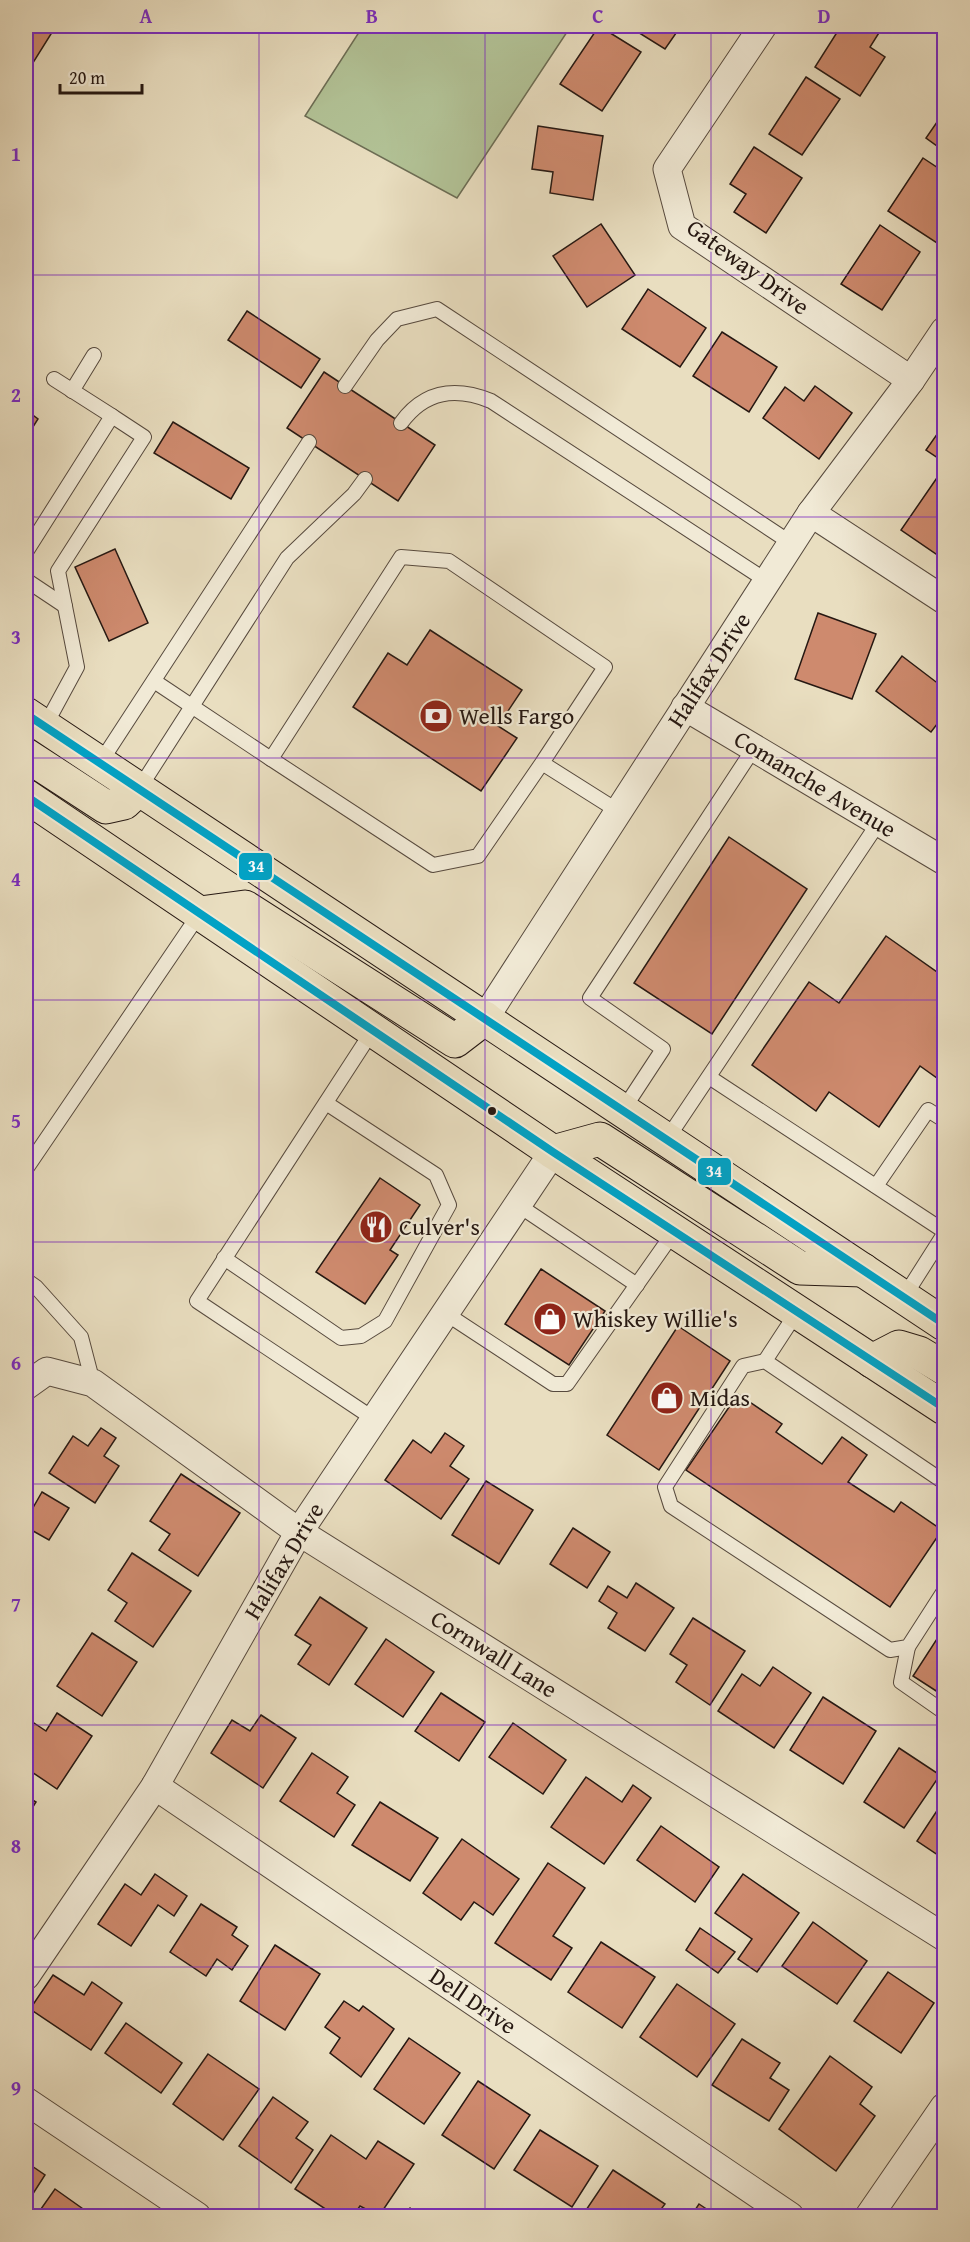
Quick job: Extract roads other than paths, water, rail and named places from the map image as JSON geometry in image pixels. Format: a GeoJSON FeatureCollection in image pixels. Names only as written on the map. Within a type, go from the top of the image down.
{"type":"FeatureCollection","features":[{"type":"Feature","properties":{"kind":"main road"},"geometry":{"type":"LineString","coordinates":[[35,720],[945,1324]]}},
{"type":"Feature","properties":{"kind":"main road"},"geometry":{"type":"LineString","coordinates":[[26,755],[106,807],[124,803],[139,789]]}},
{"type":"Feature","properties":{"kind":"main road"},"geometry":{"type":"LineString","coordinates":[[26,796],[553,1152],[945,1408]]}},
{"type":"Feature","properties":{"kind":"main road"},"geometry":{"type":"LineString","coordinates":[[200,913],[245,907],[455,1041],[485,1018]]}},
{"type":"Feature","properties":{"kind":"main road"},"geometry":{"type":"LineString","coordinates":[[553,1152],[600,1139],[800,1268],[863,1270]]}},
{"type":"Feature","properties":{"kind":"main road"},"geometry":{"type":"LineString","coordinates":[[872,1361],[899,1347],[919,1353],[945,1368]]}},
{"type":"Feature","properties":{"kind":"street","name":"Gateway Drive"},"geometry":{"type":"LineString","coordinates":[[763,26],[667,170],[682,226],[911,380]]}},
{"type":"Feature","properties":{"kind":"street","name":"Halifax Drive"},"geometry":{"type":"LineString","coordinates":[[485,1018],[811,513],[945,331]]}},
{"type":"Feature","properties":{"kind":"street"},"geometry":{"type":"LineString","coordinates":[[811,513],[945,600]]}},
{"type":"Feature","properties":{"kind":"street","name":"Comanche Avenue"},"geometry":{"type":"LineString","coordinates":[[685,707],[945,861]]}},
{"type":"Feature","properties":{"kind":"street","name":"Halifax Drive"},"geometry":{"type":"LineString","coordinates":[[26,1976],[155,1786],[298,1532],[553,1152]]}},
{"type":"Feature","properties":{"kind":"street","name":"Cornwall Lane"},"geometry":{"type":"LineString","coordinates":[[36,1379],[93,1383],[298,1532],[945,1937]]}},
{"type":"Feature","properties":{"kind":"street","name":"Dell Drive"},"geometry":{"type":"LineString","coordinates":[[155,1786],[790,2217]]}},
{"type":"Feature","properties":{"kind":"street"},"geometry":{"type":"LineString","coordinates":[[26,2101],[197,2217]]}},
{"type":"Feature","properties":{"kind":"street"},"geometry":{"type":"LineString","coordinates":[[869,2217],[945,2106]]}},
{"type":"Feature","properties":{"kind":"lane"},"geometry":{"type":"LineString","coordinates":[[345,386],[377,340],[397,319],[436,309],[791,543]]}},
{"type":"Feature","properties":{"kind":"lane"},"geometry":{"type":"LineString","coordinates":[[72,391],[94,355]]}},
{"type":"Feature","properties":{"kind":"lane"},"geometry":{"type":"LineString","coordinates":[[35,720],[77,668],[58,571],[144,437],[54,379]]}},
{"type":"Feature","properties":{"kind":"lane"},"geometry":{"type":"LineString","coordinates":[[401,423],[408,414],[425,402],[450,391],[469,392],[491,401],[766,581]]}},
{"type":"Feature","properties":{"kind":"lane"},"geometry":{"type":"LineString","coordinates":[[26,552],[112,416]]}},
{"type":"Feature","properties":{"kind":"lane"},"geometry":{"type":"LineString","coordinates":[[100,763],[309,442]]}},
{"type":"Feature","properties":{"kind":"lane"},"geometry":{"type":"LineString","coordinates":[[139,789],[287,558],[354,494],[365,479]]}},
{"type":"Feature","properties":{"kind":"lane"},"geometry":{"type":"LineString","coordinates":[[154,681],[271,759],[433,865],[478,856],[605,667],[449,561],[401,557],[271,759]]}},
{"type":"Feature","properties":{"kind":"lane"},"geometry":{"type":"LineString","coordinates":[[26,580],[65,606]]}},
{"type":"Feature","properties":{"kind":"lane"},"geometry":{"type":"LineString","coordinates":[[623,1110],[663,1049],[590,998],[754,748]]}},
{"type":"Feature","properties":{"kind":"lane"},"geometry":{"type":"LineString","coordinates":[[542,763],[618,812]]}},
{"type":"Feature","properties":{"kind":"lane"},"geometry":{"type":"LineString","coordinates":[[667,1139],[879,822]]}},
{"type":"Feature","properties":{"kind":"lane"},"geometry":{"type":"LineString","coordinates":[[26,1169],[200,913]]}},
{"type":"Feature","properties":{"kind":"lane"},"geometry":{"type":"LineString","coordinates":[[373,1030],[197,1301],[374,1419]]}},
{"type":"Feature","properties":{"kind":"lane"},"geometry":{"type":"LineString","coordinates":[[709,1077],[945,1232],[904,1297]]}},
{"type":"Feature","properties":{"kind":"lane"},"geometry":{"type":"LineString","coordinates":[[224,1258],[341,1338],[361,1336],[385,1321],[449,1205],[436,1175],[326,1103]]}},
{"type":"Feature","properties":{"kind":"lane"},"geometry":{"type":"LineString","coordinates":[[876,1186],[928,1110],[945,1120]]}},
{"type":"Feature","properties":{"kind":"lane"},"geometry":{"type":"LineString","coordinates":[[518,1205],[637,1285]]}},
{"type":"Feature","properties":{"kind":"lane"},"geometry":{"type":"LineString","coordinates":[[445,1313],[553,1384],[567,1384],[674,1232]]}},
{"type":"Feature","properties":{"kind":"lane"},"geometry":{"type":"LineString","coordinates":[[26,1280],[36,1287],[81,1338],[93,1383]]}},
{"type":"Feature","properties":{"kind":"lane"},"geometry":{"type":"LineString","coordinates":[[797,1312],[765,1361],[743,1366],[665,1487],[670,1506],[890,1650],[908,1647]]}},
{"type":"Feature","properties":{"kind":"lane"},"geometry":{"type":"LineString","coordinates":[[765,1361],[945,1482]]}},
{"type":"Feature","properties":{"kind":"lane"},"geometry":{"type":"LineString","coordinates":[[945,1591],[908,1647],[901,1682],[945,1712]]}},
{"type":"Feature","properties":{"kind":"place","name":"Wells Fargo"},"geometry":{"type":"Point","coordinates":[436,716]}},
{"type":"Feature","properties":{"kind":"place","name":"Culver's"},"geometry":{"type":"Point","coordinates":[376,1227]}},
{"type":"Feature","properties":{"kind":"place","name":"Whiskey Willie's"},"geometry":{"type":"Point","coordinates":[550,1319]}},
{"type":"Feature","properties":{"kind":"place","name":"Midas"},"geometry":{"type":"Point","coordinates":[667,1398]}}]}
